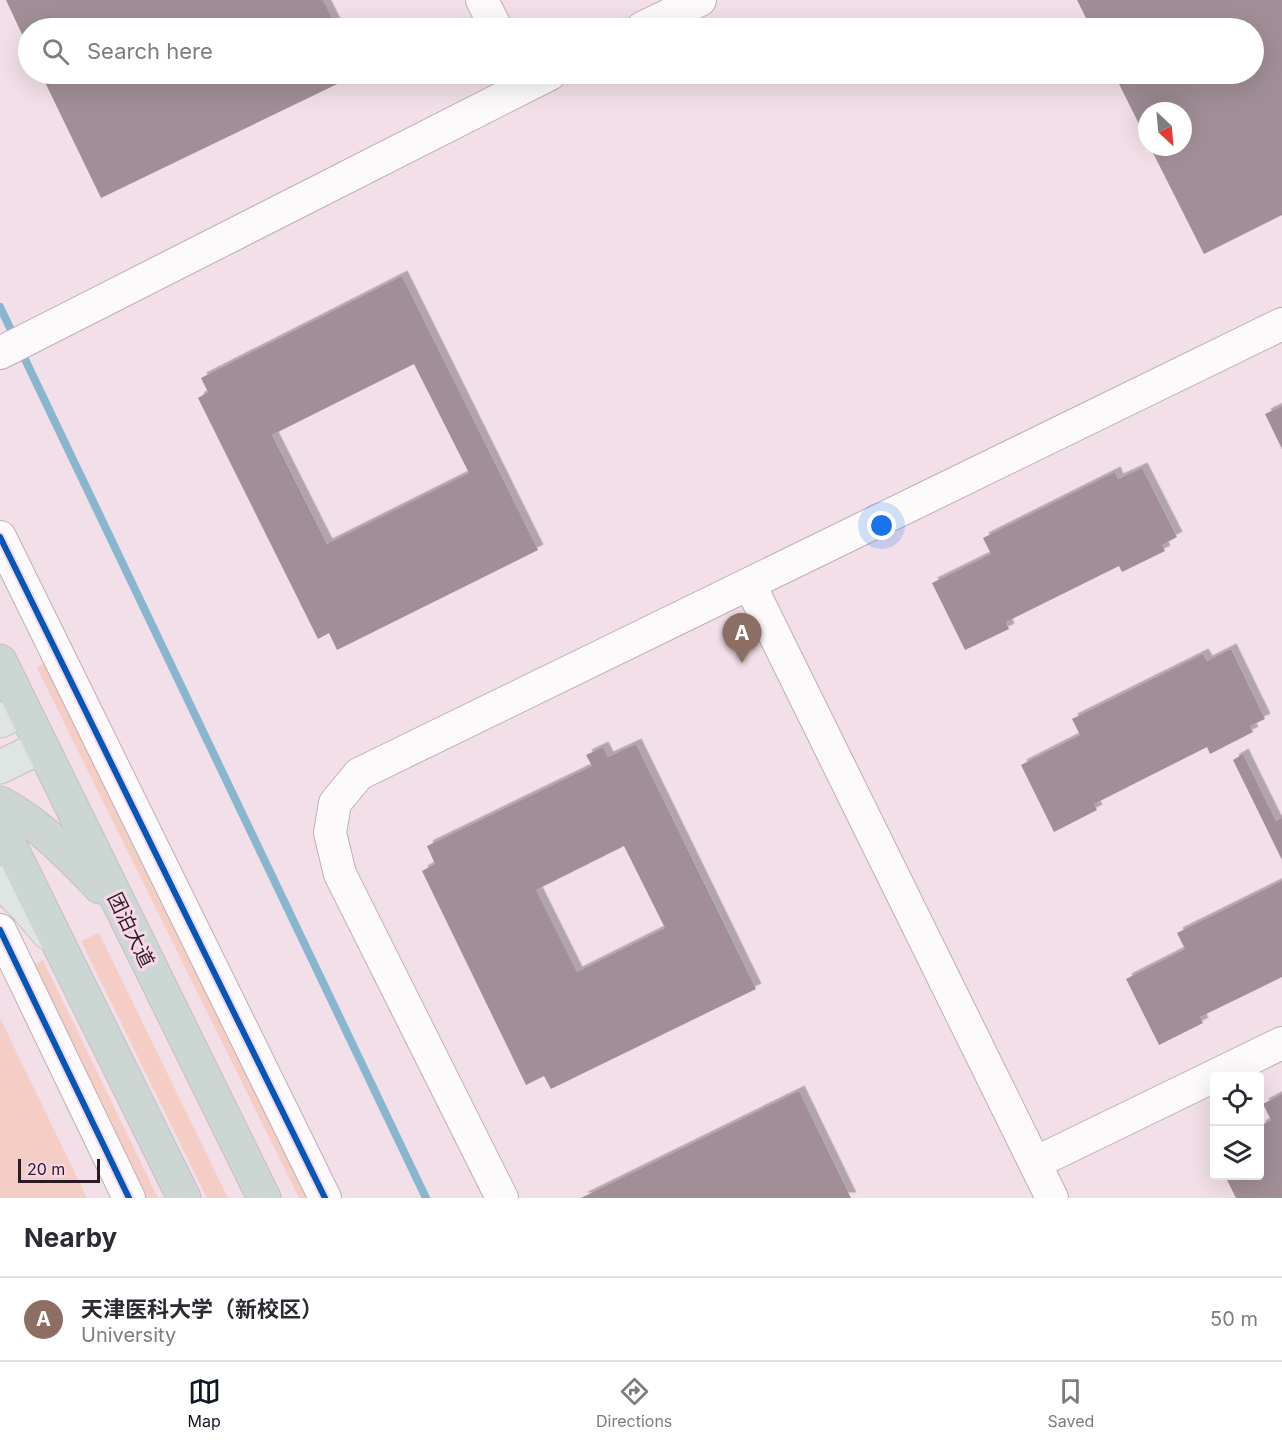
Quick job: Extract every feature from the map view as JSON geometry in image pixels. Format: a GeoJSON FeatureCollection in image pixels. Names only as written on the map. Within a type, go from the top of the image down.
{"type":"FeatureCollection","features":[{"type":"Feature","properties":{"kind":"highway","name":"团泊大道"},"geometry":{"type":"LineString","coordinates":[[0,661],[12,716],[41,747],[264,1198]]}},
{"type":"Feature","properties":{"kind":"highway"},"geometry":{"type":"LineString","coordinates":[[0,803],[17,812],[50,836],[102,888],[126,918]]}},
{"type":"Feature","properties":{"kind":"highway"},"geometry":{"type":"LineString","coordinates":[[0,825],[184,1198]]}},
{"type":"Feature","properties":{"kind":"main road"},"geometry":{"type":"LineString","coordinates":[[0,767],[41,747]]}},
{"type":"Feature","properties":{"kind":"main road"},"geometry":{"type":"LineString","coordinates":[[0,882],[25,906],[63,951]]}},
{"type":"Feature","properties":{"kind":"street"},"geometry":{"type":"LineString","coordinates":[[482,0],[491,18]]}},
{"type":"Feature","properties":{"kind":"street"},"geometry":{"type":"LineString","coordinates":[[663,18],[700,0]]}},
{"type":"Feature","properties":{"kind":"street"},"geometry":{"type":"LineString","coordinates":[[0,353],[519,84]]}},
{"type":"Feature","properties":{"kind":"street"},"geometry":{"type":"LineString","coordinates":[[502,1198],[340,874],[330,833],[335,803],[359,774],[1282,324]]}},
{"type":"Feature","properties":{"kind":"street"},"geometry":{"type":"LineString","coordinates":[[0,537],[325,1198]]}},
{"type":"Feature","properties":{"kind":"street"},"geometry":{"type":"LineString","coordinates":[[750,585],[1040,1187],[1282,1043]]}},
{"type":"Feature","properties":{"kind":"street"},"geometry":{"type":"LineString","coordinates":[[0,930],[129,1198]]}},
{"type":"Feature","properties":{"kind":"shaded area"},"geometry":{"type":"Polygon","coordinates":[[[48,660],[311,1198],[299,1198],[37,668],[48,660]]]}},
{"type":"Feature","properties":{"kind":"shaded area"},"geometry":{"type":"Polygon","coordinates":[[[99,933],[228,1198],[207,1198],[81,941],[99,933]]]}},
{"type":"Feature","properties":{"kind":"shaded area"},"geometry":{"type":"Polygon","coordinates":[[[43,960],[158,1198],[144,1198],[32,966],[43,960]]]}},
{"type":"Feature","properties":{"kind":"shaded area"},"geometry":{"type":"Polygon","coordinates":[[[0,1018],[87,1198],[0,1198],[0,1018]]]}},
{"type":"Feature","properties":{"kind":"building"},"geometry":{"type":"Polygon","coordinates":[[[6,0],[323,0],[332,18],[18,18],[18,26],[6,0]]]}},
{"type":"Feature","properties":{"kind":"building"},"geometry":{"type":"Polygon","coordinates":[[[1077,0],[1282,0],[1282,215],[1204,254],[1155,156],[1192,156],[1192,102],[1138,102],[1138,122],[1119,84],[1264,84],[1264,18],[1086,18],[1077,0]]]}},
{"type":"Feature","properties":{"kind":"building"},"geometry":{"type":"Polygon","coordinates":[[[46,84],[337,84],[101,198],[46,84]]]}},
{"type":"Feature","properties":{"kind":"building"},"geometry":{"type":"Polygon","coordinates":[[[402,276],[538,550],[337,650],[329,633],[318,639],[198,398],[208,392],[201,378],[402,276]],[[414,364],[272,435],[327,544],[469,473],[414,364]]]}},
{"type":"Feature","properties":{"kind":"building"},"geometry":{"type":"Polygon","coordinates":[[[1282,406],[1282,449],[1265,414],[1282,406]]]}},
{"type":"Feature","properties":{"kind":"building"},"geometry":{"type":"Polygon","coordinates":[[[1142,468],[1177,537],[1162,545],[1165,551],[1122,572],[1119,566],[1006,622],[1009,629],[965,650],[932,583],[991,554],[983,538],[1115,472],[1118,479],[1142,468]]]}},
{"type":"Feature","properties":{"kind":"building"},"geometry":{"type":"Polygon","coordinates":[[[1231,649],[1265,719],[1250,726],[1253,732],[1210,754],[1207,747],[1094,804],[1097,810],[1054,832],[1021,765],[1080,735],[1072,719],[1203,654],[1207,661],[1231,649]]]}},
{"type":"Feature","properties":{"kind":"building"},"geometry":{"type":"Polygon","coordinates":[[[636,744],[756,989],[551,1089],[544,1076],[526,1085],[422,871],[435,864],[427,846],[592,766],[586,755],[603,747],[608,757],[636,744]],[[624,846],[536,890],[577,972],[665,928],[624,846]]]}},
{"type":"Feature","properties":{"kind":"building"},"geometry":{"type":"Polygon","coordinates":[[[1243,754],[1276,821],[1282,818],[1282,860],[1233,760],[1243,754]]]}},
{"type":"Feature","properties":{"kind":"building"},"geometry":{"type":"Polygon","coordinates":[[[1282,881],[1282,977],[1200,1017],[1203,1023],[1159,1045],[1126,979],[1185,949],[1177,933],[1282,881]]]}},
{"type":"Feature","properties":{"kind":"building"},"geometry":{"type":"Polygon","coordinates":[[[799,1091],[851,1198],[581,1198],[799,1091]]]}},
{"type":"Feature","properties":{"kind":"building"},"geometry":{"type":"Polygon","coordinates":[[[1282,1094],[1282,1198],[1236,1198],[1227,1180],[1264,1180],[1264,1124],[1271,1120],[1264,1103],[1282,1094]]]}},
{"type":"Feature","properties":{"kind":"waterway"},"geometry":{"type":"LineString","coordinates":[[0,307],[426,1198]]}},
{"type":"Feature","properties":{"kind":"cycle path"},"geometry":{"type":"LineString","coordinates":[[0,537],[325,1198]]}},
{"type":"Feature","properties":{"kind":"cycle path"},"geometry":{"type":"LineString","coordinates":[[0,930],[129,1198]]}},
{"type":"Feature","properties":{"kind":"place","name":"天津医科大学（新校区）"},"geometry":{"type":"Point","coordinates":[742,663]}}]}
